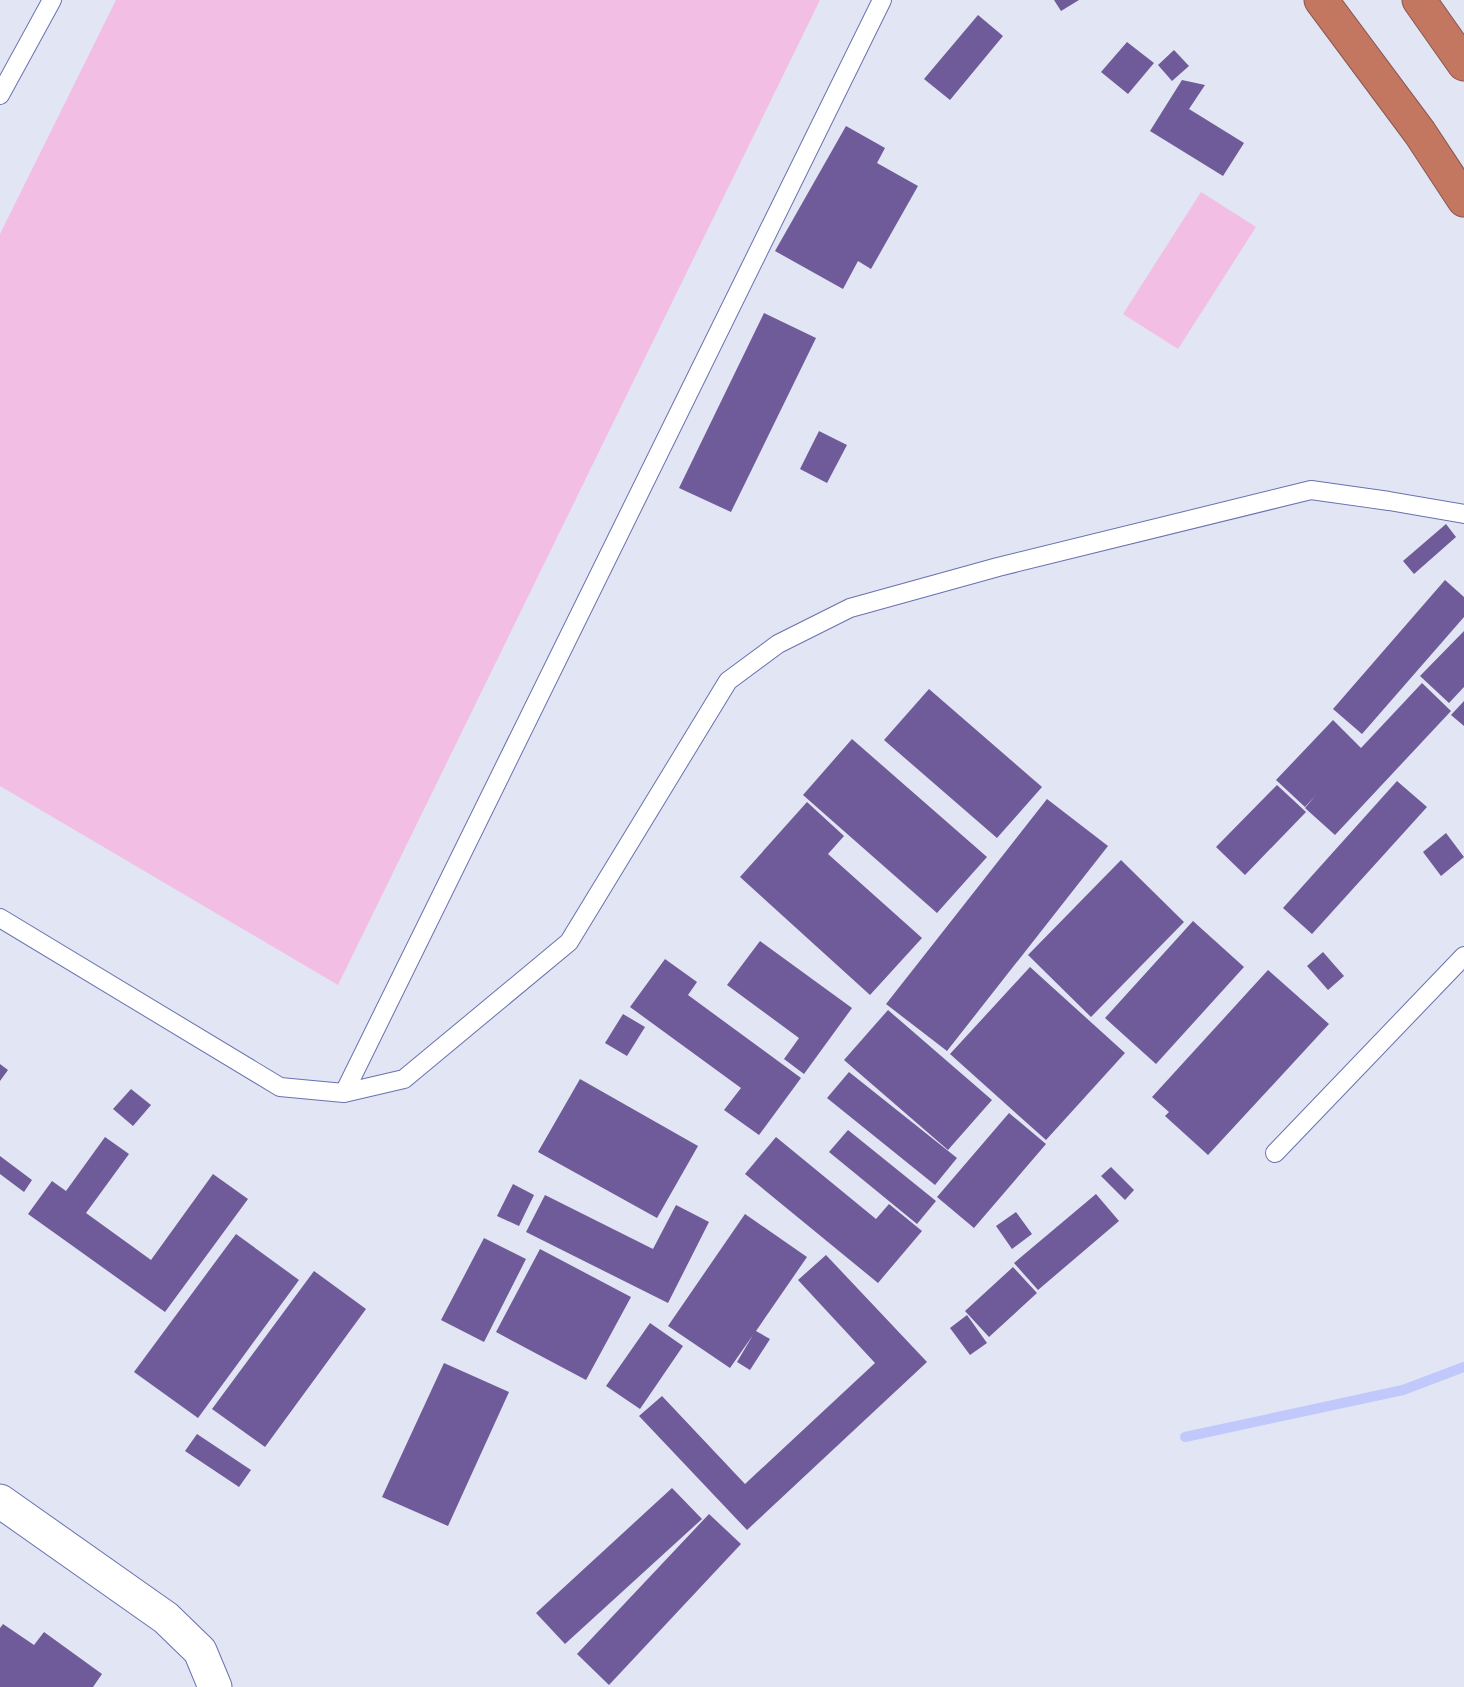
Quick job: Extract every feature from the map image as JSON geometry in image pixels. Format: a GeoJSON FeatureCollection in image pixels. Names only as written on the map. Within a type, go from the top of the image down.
{"type":"FeatureCollection","features":[{"type":"Feature","properties":{"kind":"highway"},"geometry":{"type":"LineString","coordinates":[[1321,0],[1420,133],[1464,200]]}},
{"type":"Feature","properties":{"kind":"highway"},"geometry":{"type":"LineString","coordinates":[[1419,0],[1464,64]]}},
{"type":"Feature","properties":{"kind":"street"},"geometry":{"type":"LineString","coordinates":[[0,1501],[166,1618],[200,1651],[215,1687]]}},
{"type":"Feature","properties":{"kind":"lane"},"geometry":{"type":"LineString","coordinates":[[0,95],[52,0]]}},
{"type":"Feature","properties":{"kind":"lane"},"geometry":{"type":"LineString","coordinates":[[344,1093],[882,0]]}},
{"type":"Feature","properties":{"kind":"lane"},"geometry":{"type":"LineString","coordinates":[[0,918],[280,1087],[344,1093],[404,1079],[569,942],[728,681],[778,644],[850,608],[998,567],[1311,490],[1464,514]]}},
{"type":"Feature","properties":{"kind":"lane"},"geometry":{"type":"LineString","coordinates":[[1275,1153],[1464,956]]}},
{"type":"Feature","properties":{"kind":"shaded area"},"geometry":{"type":"Polygon","coordinates":[[[116,0],[820,0],[338,985],[0,786],[0,234],[116,0]]]}},
{"type":"Feature","properties":{"kind":"shaded area"},"geometry":{"type":"Polygon","coordinates":[[[1201,192],[1256,227],[1178,349],[1123,314],[1201,192]]]}},
{"type":"Feature","properties":{"kind":"building"},"geometry":{"type":"Polygon","coordinates":[[[1054,0],[1079,0],[1061,11],[1054,0]]]}},
{"type":"Feature","properties":{"kind":"building"},"geometry":{"type":"Polygon","coordinates":[[[978,15],[1003,36],[950,100],[924,79],[978,15]]]}},
{"type":"Feature","properties":{"kind":"building"},"geometry":{"type":"Polygon","coordinates":[[[1127,42],[1154,63],[1128,94],[1101,72],[1127,42]]]}},
{"type":"Feature","properties":{"kind":"building"},"geometry":{"type":"Polygon","coordinates":[[[1174,50],[1189,66],[1172,81],[1158,65],[1174,50]]]}},
{"type":"Feature","properties":{"kind":"building"},"geometry":{"type":"Polygon","coordinates":[[[1182,80],[1205,85],[1189,109],[1244,143],[1223,176],[1150,131],[1182,80]]]}},
{"type":"Feature","properties":{"kind":"building"},"geometry":{"type":"Polygon","coordinates":[[[846,126],[885,148],[877,163],[918,186],[871,269],[858,261],[843,289],[775,251],[846,126]]]}},
{"type":"Feature","properties":{"kind":"building"},"geometry":{"type":"Polygon","coordinates":[[[764,313],[816,338],[731,512],[679,488],[764,313]]]}},
{"type":"Feature","properties":{"kind":"building"},"geometry":{"type":"Polygon","coordinates":[[[819,431],[847,445],[827,483],[800,469],[819,431]]]}},
{"type":"Feature","properties":{"kind":"building"},"geometry":{"type":"Polygon","coordinates":[[[1446,524],[1456,537],[1414,574],[1403,561],[1446,524]]]}},
{"type":"Feature","properties":{"kind":"building"},"geometry":{"type":"Polygon","coordinates":[[[1445,580],[1464,597],[1464,617],[1362,734],[1333,709],[1445,580]]]}},
{"type":"Feature","properties":{"kind":"building"},"geometry":{"type":"Polygon","coordinates":[[[1464,631],[1464,687],[1449,703],[1420,676],[1464,631]]]}},
{"type":"Feature","properties":{"kind":"building"},"geometry":{"type":"Polygon","coordinates":[[[1422,683],[1451,711],[1335,835],[1305,808],[1316,795],[1305,807],[1276,780],[1333,720],[1361,748],[1422,683]]]}},
{"type":"Feature","properties":{"kind":"building"},"geometry":{"type":"Polygon","coordinates":[[[929,689],[1042,787],[997,838],[884,740],[929,689]]]}},
{"type":"Feature","properties":{"kind":"building"},"geometry":{"type":"Polygon","coordinates":[[[1464,701],[1464,726],[1451,715],[1464,701]]]}},
{"type":"Feature","properties":{"kind":"building"},"geometry":{"type":"Polygon","coordinates":[[[852,739],[987,857],[937,913],[803,795],[852,739]]]}},
{"type":"Feature","properties":{"kind":"building"},"geometry":{"type":"Polygon","coordinates":[[[1397,781],[1427,807],[1312,934],[1283,908],[1397,781]]]}},
{"type":"Feature","properties":{"kind":"building"},"geometry":{"type":"Polygon","coordinates":[[[1277,785],[1306,812],[1245,875],[1216,847],[1277,785]]]}},
{"type":"Feature","properties":{"kind":"building"},"geometry":{"type":"Polygon","coordinates":[[[1047,799],[1108,846],[947,1051],[886,1004],[1047,799]]]}},
{"type":"Feature","properties":{"kind":"building"},"geometry":{"type":"Polygon","coordinates":[[[807,802],[844,836],[828,854],[922,938],[870,995],[740,877],[807,802]]]}},
{"type":"Feature","properties":{"kind":"building"},"geometry":{"type":"Polygon","coordinates":[[[1446,833],[1464,857],[1441,876],[1423,852],[1446,833]]]}},
{"type":"Feature","properties":{"kind":"building"},"geometry":{"type":"Polygon","coordinates":[[[1121,860],[1184,922],[1091,1017],[1028,955],[1121,860]]]}},
{"type":"Feature","properties":{"kind":"building"},"geometry":{"type":"Polygon","coordinates":[[[1193,921],[1244,967],[1156,1064],[1105,1018],[1193,921]]]}},
{"type":"Feature","properties":{"kind":"building"},"geometry":{"type":"Polygon","coordinates":[[[760,941],[852,1008],[804,1074],[784,1059],[799,1038],[727,985],[760,941]]]}},
{"type":"Feature","properties":{"kind":"building"},"geometry":{"type":"Polygon","coordinates":[[[1323,952],[1344,976],[1328,990],[1307,966],[1323,952]]]}},
{"type":"Feature","properties":{"kind":"building"},"geometry":{"type":"Polygon","coordinates":[[[665,959],[697,982],[688,995],[801,1078],[759,1135],[724,1110],[741,1088],[630,1007],[665,959]]]}},
{"type":"Feature","properties":{"kind":"building"},"geometry":{"type":"Polygon","coordinates":[[[1030,967],[1125,1053],[1046,1140],[950,1054],[1030,967]]]}},
{"type":"Feature","properties":{"kind":"building"},"geometry":{"type":"Polygon","coordinates":[[[1268,970],[1329,1024],[1208,1155],[1165,1116],[1169,1112],[1152,1097],[1268,970]]]}},
{"type":"Feature","properties":{"kind":"building"},"geometry":{"type":"Polygon","coordinates":[[[888,1010],[992,1100],[948,1150],[844,1060],[888,1010]]]}},
{"type":"Feature","properties":{"kind":"building"},"geometry":{"type":"Polygon","coordinates":[[[623,1014],[645,1027],[627,1056],[605,1043],[623,1014]]]}},
{"type":"Feature","properties":{"kind":"building"},"geometry":{"type":"Polygon","coordinates":[[[0,1064],[8,1070],[0,1081],[0,1064]]]}},
{"type":"Feature","properties":{"kind":"building"},"geometry":{"type":"Polygon","coordinates":[[[849,1072],[957,1158],[935,1185],[827,1098],[849,1072]]]}},
{"type":"Feature","properties":{"kind":"building"},"geometry":{"type":"Polygon","coordinates":[[[580,1079],[698,1146],[657,1218],[538,1152],[580,1079]]]}},
{"type":"Feature","properties":{"kind":"building"},"geometry":{"type":"Polygon","coordinates":[[[131,1089],[151,1105],[133,1126],[113,1109],[131,1089]]]}},
{"type":"Feature","properties":{"kind":"building"},"geometry":{"type":"Polygon","coordinates":[[[1009,1113],[1046,1144],[974,1228],[937,1197],[1009,1113]]]}},
{"type":"Feature","properties":{"kind":"building"},"geometry":{"type":"Polygon","coordinates":[[[848,1130],[936,1201],[917,1224],[829,1152],[848,1130]]]}},
{"type":"Feature","properties":{"kind":"building"},"geometry":{"type":"Polygon","coordinates":[[[105,1137],[129,1154],[86,1213],[151,1260],[213,1174],[248,1199],[165,1312],[28,1214],[52,1181],[66,1191],[105,1137]]]}},
{"type":"Feature","properties":{"kind":"building"},"geometry":{"type":"Polygon","coordinates":[[[776,1137],[876,1219],[889,1204],[922,1231],[878,1283],[745,1174],[776,1137]]]}},
{"type":"Feature","properties":{"kind":"building"},"geometry":{"type":"Polygon","coordinates":[[[0,1156],[32,1180],[24,1192],[0,1174],[0,1156]]]}},
{"type":"Feature","properties":{"kind":"building"},"geometry":{"type":"Polygon","coordinates":[[[1111,1167],[1134,1190],[1125,1200],[1101,1176],[1111,1167]]]}},
{"type":"Feature","properties":{"kind":"building"},"geometry":{"type":"Polygon","coordinates":[[[513,1184],[534,1195],[519,1226],[497,1216],[513,1184]]]}},
{"type":"Feature","properties":{"kind":"building"},"geometry":{"type":"Polygon","coordinates":[[[1096,1194],[1119,1221],[1038,1290],[1014,1263],[1096,1194]]]}},
{"type":"Feature","properties":{"kind":"building"},"geometry":{"type":"Polygon","coordinates":[[[545,1195],[653,1249],[676,1205],[709,1222],[668,1303],[526,1232],[545,1195]]]}},
{"type":"Feature","properties":{"kind":"building"},"geometry":{"type":"Polygon","coordinates":[[[1016,1212],[1032,1234],[1012,1249],[996,1226],[1016,1212]]]}},
{"type":"Feature","properties":{"kind":"building"},"geometry":{"type":"Polygon","coordinates":[[[745,1214],[807,1257],[756,1331],[770,1339],[750,1370],[737,1362],[753,1335],[730,1368],[668,1326],[745,1214]]]}},
{"type":"Feature","properties":{"kind":"building"},"geometry":{"type":"Polygon","coordinates":[[[236,1234],[299,1280],[198,1418],[134,1372],[236,1234]]]}},
{"type":"Feature","properties":{"kind":"building"},"geometry":{"type":"Polygon","coordinates":[[[484,1238],[526,1259],[484,1342],[441,1320],[484,1238]]]}},
{"type":"Feature","properties":{"kind":"building"},"geometry":{"type":"Polygon","coordinates":[[[540,1249],[631,1297],[586,1380],[496,1332],[540,1249]]]}},
{"type":"Feature","properties":{"kind":"building"},"geometry":{"type":"Polygon","coordinates":[[[826,1255],[927,1362],[747,1530],[639,1416],[662,1396],[745,1484],[875,1363],[798,1280],[826,1255]]]}},
{"type":"Feature","properties":{"kind":"building"},"geometry":{"type":"Polygon","coordinates":[[[1013,1267],[1037,1293],[989,1337],[965,1311],[1013,1267]]]}},
{"type":"Feature","properties":{"kind":"building"},"geometry":{"type":"Polygon","coordinates":[[[314,1271],[366,1309],[265,1447],[212,1409],[314,1271]]]}},
{"type":"Feature","properties":{"kind":"building"},"geometry":{"type":"Polygon","coordinates":[[[967,1315],[987,1343],[970,1355],[950,1328],[967,1315]]]}},
{"type":"Feature","properties":{"kind":"building"},"geometry":{"type":"Polygon","coordinates":[[[650,1323],[683,1346],[640,1409],[606,1386],[650,1323]]]}},
{"type":"Feature","properties":{"kind":"building"},"geometry":{"type":"Polygon","coordinates":[[[444,1363],[509,1392],[448,1526],[382,1497],[444,1363]]]}},
{"type":"Feature","properties":{"kind":"building"},"geometry":{"type":"Polygon","coordinates":[[[197,1434],[251,1470],[239,1487],[185,1451],[197,1434]]]}},
{"type":"Feature","properties":{"kind":"building"},"geometry":{"type":"Polygon","coordinates":[[[672,1488],[702,1519],[565,1644],[536,1613],[672,1488]]]}},
{"type":"Feature","properties":{"kind":"building"},"geometry":{"type":"Polygon","coordinates":[[[709,1514],[741,1544],[609,1685],[577,1654],[709,1514]]]}},
{"type":"Feature","properties":{"kind":"building"},"geometry":{"type":"Polygon","coordinates":[[[3,1624],[34,1645],[44,1632],[102,1674],[93,1687],[0,1687],[0,1628],[3,1624]]]}},
{"type":"Feature","properties":{"kind":"waterway"},"geometry":{"type":"LineString","coordinates":[[1185,1437],[1403,1390],[1464,1367]]}}]}
